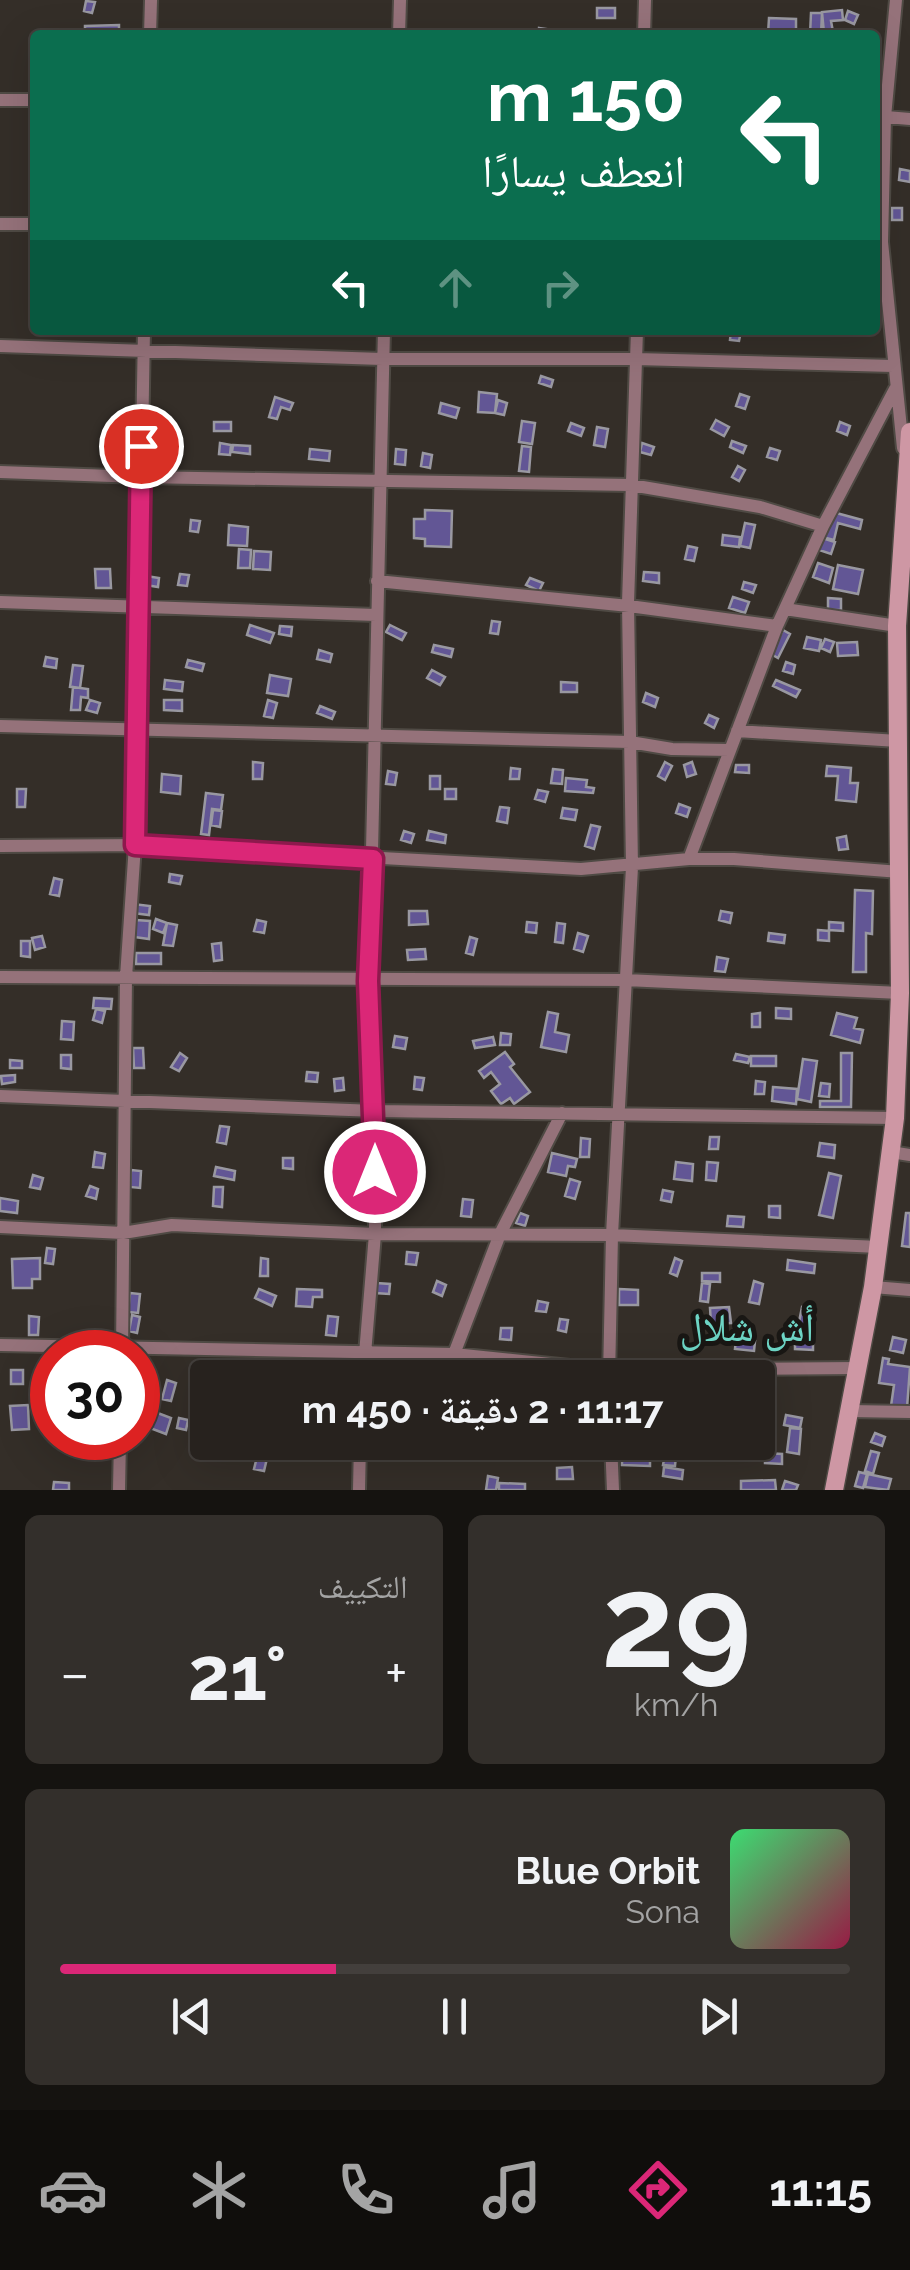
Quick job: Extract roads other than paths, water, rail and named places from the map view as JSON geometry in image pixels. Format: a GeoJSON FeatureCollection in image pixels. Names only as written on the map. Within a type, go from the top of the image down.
{"type":"FeatureCollection","features":[{"type":"Feature","properties":{"kind":"main road"},"geometry":{"type":"LineString","coordinates":[[834,1490],[900,1153],[894,1118],[904,1040],[900,872],[906,797],[898,741],[904,661],[897,626],[910,432]]}},
{"type":"Feature","properties":{"kind":"street"},"geometry":{"type":"LineString","coordinates":[[150,30],[151,0]]}},
{"type":"Feature","properties":{"kind":"street"},"geometry":{"type":"LineString","coordinates":[[399,30],[400,0]]}},
{"type":"Feature","properties":{"kind":"street"},"geometry":{"type":"LineString","coordinates":[[644,30],[645,0]]}},
{"type":"Feature","properties":{"kind":"street"},"geometry":{"type":"LineString","coordinates":[[896,0],[880,116],[910,119]]}},
{"type":"Feature","properties":{"kind":"street"},"geometry":{"type":"LineString","coordinates":[[0,100],[30,100]]}},
{"type":"Feature","properties":{"kind":"street"},"geometry":{"type":"LineString","coordinates":[[0,224],[30,224]]}},
{"type":"Feature","properties":{"kind":"street"},"geometry":{"type":"LineString","coordinates":[[880,259],[906,466]]}},
{"type":"Feature","properties":{"kind":"street"},"geometry":{"type":"LineString","coordinates":[[122,1330],[126,977],[135,845],[144,335]]}},
{"type":"Feature","properties":{"kind":"street"},"geometry":{"type":"LineString","coordinates":[[364,1360],[375,1234],[375,1110],[368,981],[384,335]]}},
{"type":"Feature","properties":{"kind":"street"},"geometry":{"type":"LineString","coordinates":[[608,1360],[632,867],[629,606],[637,335]]}},
{"type":"Feature","properties":{"kind":"street"},"geometry":{"type":"LineString","coordinates":[[0,346],[382,359],[636,359],[893,366]]}},
{"type":"Feature","properties":{"kind":"street"},"geometry":{"type":"LineString","coordinates":[[688,859],[777,626],[895,389]]}},
{"type":"Feature","properties":{"kind":"street"},"geometry":{"type":"LineString","coordinates":[[0,472],[632,484],[760,507],[824,526]]}},
{"type":"Feature","properties":{"kind":"street"},"geometry":{"type":"LineString","coordinates":[[377,581],[629,606],[777,626]]}},
{"type":"Feature","properties":{"kind":"street"},"geometry":{"type":"LineString","coordinates":[[0,602],[376,615]]}},
{"type":"Feature","properties":{"kind":"street"},"geometry":{"type":"LineString","coordinates":[[786,609],[897,626]]}},
{"type":"Feature","properties":{"kind":"street"},"geometry":{"type":"LineString","coordinates":[[0,726],[630,742],[672,749],[729,750]]}},
{"type":"Feature","properties":{"kind":"street"},"geometry":{"type":"LineString","coordinates":[[737,731],[898,741]]}},
{"type":"Feature","properties":{"kind":"street"},"geometry":{"type":"LineString","coordinates":[[0,846],[135,845],[581,869],[688,859],[734,859],[900,872]]}},
{"type":"Feature","properties":{"kind":"street"},"geometry":{"type":"LineString","coordinates":[[0,977],[626,980],[900,993]]}},
{"type":"Feature","properties":{"kind":"street"},"geometry":{"type":"LineString","coordinates":[[0,1096],[375,1110],[894,1118]]}},
{"type":"Feature","properties":{"kind":"street"},"geometry":{"type":"LineString","coordinates":[[454,1354],[500,1234],[562,1113]]}},
{"type":"Feature","properties":{"kind":"street"},"geometry":{"type":"LineString","coordinates":[[0,1228],[122,1233],[172,1225],[879,1247]]}},
{"type":"Feature","properties":{"kind":"street"},"geometry":{"type":"LineString","coordinates":[[873,1287],[910,1290]]}},
{"type":"Feature","properties":{"kind":"street"},"geometry":{"type":"LineString","coordinates":[[0,1344],[30,1345]]}},
{"type":"Feature","properties":{"kind":"street"},"geometry":{"type":"LineString","coordinates":[[160,1349],[454,1354],[500,1360]]}},
{"type":"Feature","properties":{"kind":"street"},"geometry":{"type":"LineString","coordinates":[[775,1370],[858,1368]]}},
{"type":"Feature","properties":{"kind":"street"},"geometry":{"type":"LineString","coordinates":[[849,1410],[910,1412]]}},
{"type":"Feature","properties":{"kind":"street"},"geometry":{"type":"LineString","coordinates":[[119,1490],[120,1460]]}},
{"type":"Feature","properties":{"kind":"street"},"geometry":{"type":"LineString","coordinates":[[359,1490],[360,1460]]}},
{"type":"Feature","properties":{"kind":"street"},"geometry":{"type":"LineString","coordinates":[[613,1460],[614,1490]]}},
{"type":"Feature","properties":{"kind":"district","name":"أش شلال"},"geometry":{"type":"Point","coordinates":[747,1327]}}]}
